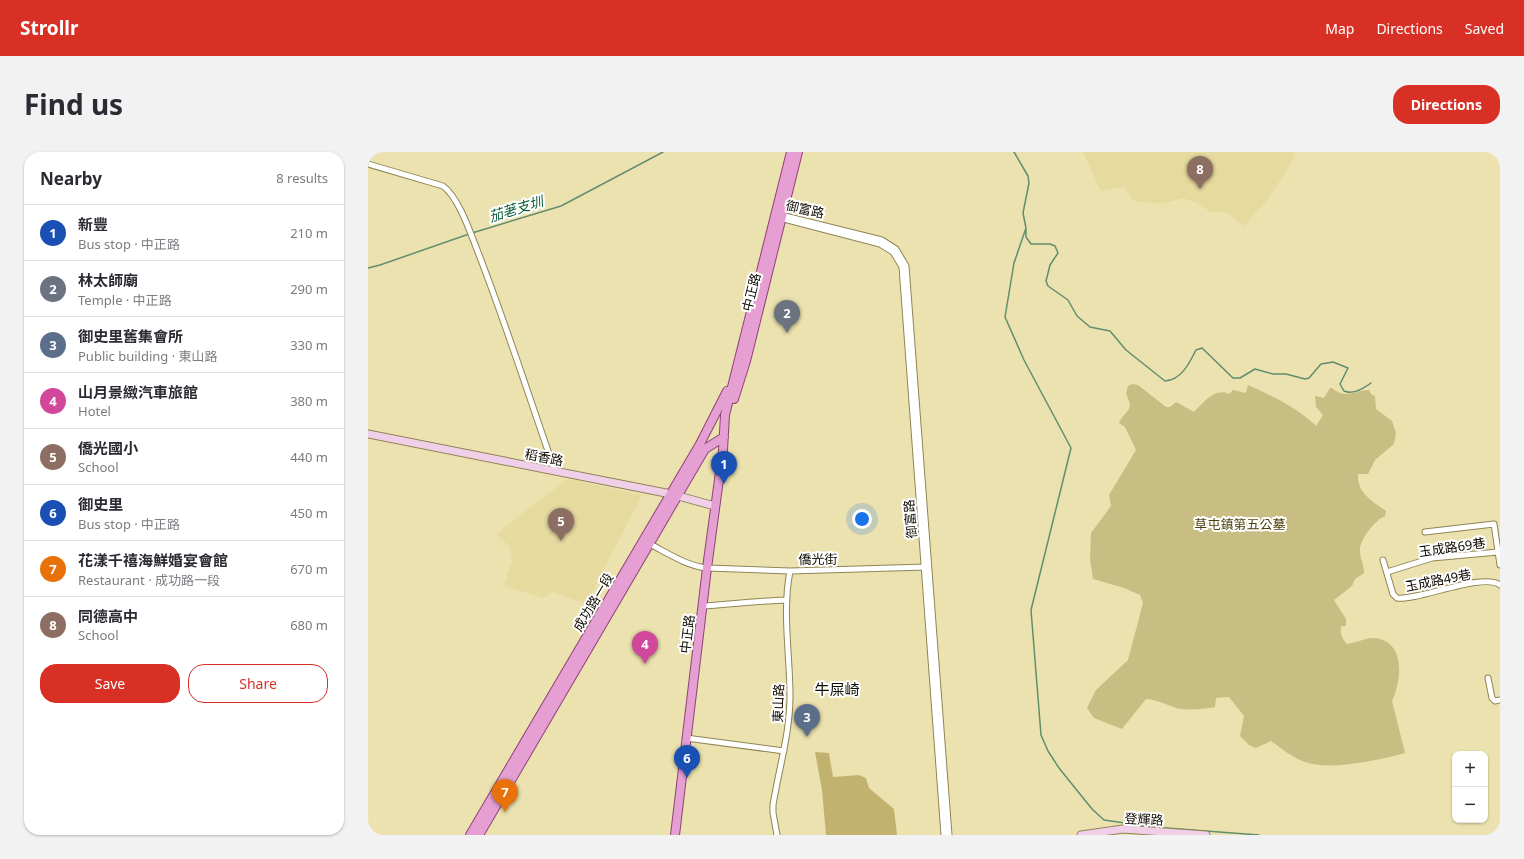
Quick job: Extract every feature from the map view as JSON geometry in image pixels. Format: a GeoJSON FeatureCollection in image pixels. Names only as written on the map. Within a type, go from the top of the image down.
{"type":"FeatureCollection","features":[{"type":"Feature","properties":{"kind":"main road","name":"中正路"},"geometry":{"type":"LineString","coordinates":[[724,436],[746,361],[780,216],[791,152]]}},
{"type":"Feature","properties":{"kind":"main road","name":"中正路"},"geometry":{"type":"LineString","coordinates":[[675,835],[706,568],[724,436],[725,415],[733,380],[798,152]]}},
{"type":"Feature","properties":{"kind":"main road","name":"成功路一段"},"geometry":{"type":"LineString","coordinates":[[479,835],[674,495],[733,380]]}},
{"type":"Feature","properties":{"kind":"main road","name":"成功路一段"},"geometry":{"type":"LineString","coordinates":[[674,495],[705,449],[724,436]]}},
{"type":"Feature","properties":{"kind":"main road","name":"成功路一段"},"geometry":{"type":"LineString","coordinates":[[470,835],[647,542]]}},
{"type":"Feature","properties":{"kind":"street"},"geometry":{"type":"LineString","coordinates":[[368,164],[443,186],[451,194],[469,229],[488,279],[555,472]]}},
{"type":"Feature","properties":{"kind":"street","name":"御富路"},"geometry":{"type":"LineString","coordinates":[[780,216],[880,244],[893,252],[902,267],[949,835]]}},
{"type":"Feature","properties":{"kind":"street","name":"稻香路"},"geometry":{"type":"LineString","coordinates":[[368,434],[674,495],[715,506]]}},
{"type":"Feature","properties":{"kind":"street"},"geometry":{"type":"LineString","coordinates":[[1425,532],[1494,524],[1500,565]]}},
{"type":"Feature","properties":{"kind":"street","name":"僑光街"},"geometry":{"type":"LineString","coordinates":[[647,542],[699,568],[790,571],[927,567]]}},
{"type":"Feature","properties":{"kind":"street","name":"玉成路69巷"},"geometry":{"type":"LineString","coordinates":[[1387,572],[1432,558],[1498,552]]}},
{"type":"Feature","properties":{"kind":"street","name":"玉成路49巷"},"geometry":{"type":"LineString","coordinates":[[1383,560],[1394,594],[1397,598],[1401,599],[1454,586],[1492,582],[1500,584]]}},
{"type":"Feature","properties":{"kind":"street","name":"御富路"},"geometry":{"type":"LineString","coordinates":[[927,567],[944,835]]}},
{"type":"Feature","properties":{"kind":"street","name":"東山路"},"geometry":{"type":"LineString","coordinates":[[777,835],[772,813],[788,728],[790,697],[787,600],[790,571]]}},
{"type":"Feature","properties":{"kind":"street"},"geometry":{"type":"LineString","coordinates":[[702,606],[737,604],[745,601],[787,600]]}},
{"type":"Feature","properties":{"kind":"street"},"geometry":{"type":"LineString","coordinates":[[1488,678],[1492,698],[1498,700]]}},
{"type":"Feature","properties":{"kind":"street"},"geometry":{"type":"LineString","coordinates":[[686,738],[784,751]]}},
{"type":"Feature","properties":{"kind":"street","name":"登輝路"},"geometry":{"type":"LineString","coordinates":[[1081,835],[1123,829],[1206,835]]}},
{"type":"Feature","properties":{"kind":"shaded area"},"geometry":{"type":"Polygon","coordinates":[[[1083,152],[1294,152],[1293,160],[1268,199],[1244,226],[1228,213],[1211,212],[1195,202],[1183,198],[1162,204],[1134,201],[1124,187],[1101,191],[1083,152]]]}},
{"type":"Feature","properties":{"kind":"shaded area"},"geometry":{"type":"Polygon","coordinates":[[[567,479],[642,495],[586,604],[552,592],[544,598],[504,586],[512,560],[510,547],[496,534],[567,479]]]}},
{"type":"Feature","properties":{"kind":"shaded area"},"geometry":{"type":"Polygon","coordinates":[[[815,752],[829,753],[833,777],[859,775],[866,778],[869,788],[894,809],[897,835],[826,835],[822,790],[815,752]]]}},
{"type":"Feature","properties":{"kind":"green space","name":"草屯鎮第五公墓"},"geometry":{"type":"Polygon","coordinates":[[[1132,384],[1138,385],[1166,407],[1170,407],[1176,402],[1194,412],[1214,394],[1224,392],[1229,394],[1233,390],[1246,393],[1248,385],[1292,408],[1316,426],[1323,415],[1316,407],[1315,396],[1324,398],[1330,388],[1337,392],[1346,394],[1369,390],[1371,394],[1375,396],[1376,409],[1392,421],[1396,433],[1394,444],[1375,460],[1368,474],[1358,474],[1358,481],[1366,496],[1386,511],[1385,516],[1372,526],[1362,541],[1360,551],[1364,573],[1355,579],[1352,586],[1334,600],[1346,619],[1346,626],[1341,626],[1341,634],[1347,644],[1368,638],[1374,638],[1384,641],[1392,646],[1396,654],[1399,663],[1399,673],[1398,683],[1392,701],[1405,753],[1355,764],[1327,765],[1305,762],[1287,753],[1271,741],[1256,748],[1249,745],[1240,736],[1244,716],[1229,697],[1216,698],[1215,707],[1191,710],[1176,708],[1158,701],[1146,699],[1122,729],[1094,718],[1087,708],[1096,690],[1128,660],[1143,603],[1140,595],[1124,588],[1093,579],[1090,559],[1091,533],[1111,506],[1109,495],[1136,450],[1125,427],[1119,423],[1130,407],[1126,394],[1128,386],[1132,384]]]}},
{"type":"Feature","properties":{"kind":"waterway","name":"茄荖支圳"},"geometry":{"type":"LineString","coordinates":[[472,233],[561,206],[663,152]]}},
{"type":"Feature","properties":{"kind":"waterway"},"geometry":{"type":"LineString","coordinates":[[1014,152],[1028,176],[1029,183],[1023,213],[1026,228],[1014,263],[1005,317],[1024,360],[1071,448],[1031,610],[1041,735],[1048,751],[1059,768],[1092,809],[1104,820],[1153,827],[1259,835]]}},
{"type":"Feature","properties":{"kind":"waterway"},"geometry":{"type":"LineString","coordinates":[[1026,229],[1026,237],[1031,244],[1050,244],[1055,246],[1058,253],[1050,265],[1046,281],[1048,286],[1068,300],[1077,316],[1090,327],[1110,331],[1126,350],[1165,381],[1176,378],[1187,366],[1196,350],[1202,348],[1233,378],[1240,378],[1255,369],[1273,374],[1286,374],[1305,379],[1309,378],[1321,364],[1333,362],[1348,368],[1340,384],[1344,391],[1354,392],[1371,383]]}},
{"type":"Feature","properties":{"kind":"waterway","name":"茄荖支圳"},"geometry":{"type":"LineString","coordinates":[[368,268],[469,234]]}},
{"type":"Feature","properties":{"kind":"place","name":"同德高中"},"geometry":{"type":"Point","coordinates":[1200,189]}},
{"type":"Feature","properties":{"kind":"place","name":"林太師廟"},"geometry":{"type":"Point","coordinates":[787,333]}},
{"type":"Feature","properties":{"kind":"place","name":"新豐"},"geometry":{"type":"Point","coordinates":[724,484]}},
{"type":"Feature","properties":{"kind":"place","name":"僑光國小"},"geometry":{"type":"Point","coordinates":[561,541]}},
{"type":"Feature","properties":{"kind":"place","name":"山月景緻汽車旅館"},"geometry":{"type":"Point","coordinates":[645,664]}},
{"type":"Feature","properties":{"kind":"place","name":"御史里舊集會所"},"geometry":{"type":"Point","coordinates":[807,737]}},
{"type":"Feature","properties":{"kind":"place","name":"御史里"},"geometry":{"type":"Point","coordinates":[687,778]}},
{"type":"Feature","properties":{"kind":"place","name":"花漾千禧海鮮婚宴會館"},"geometry":{"type":"Point","coordinates":[505,812]}},
{"type":"Feature","properties":{"kind":"district","name":"牛屎崎"},"geometry":{"type":"Point","coordinates":[837,690]}}]}
